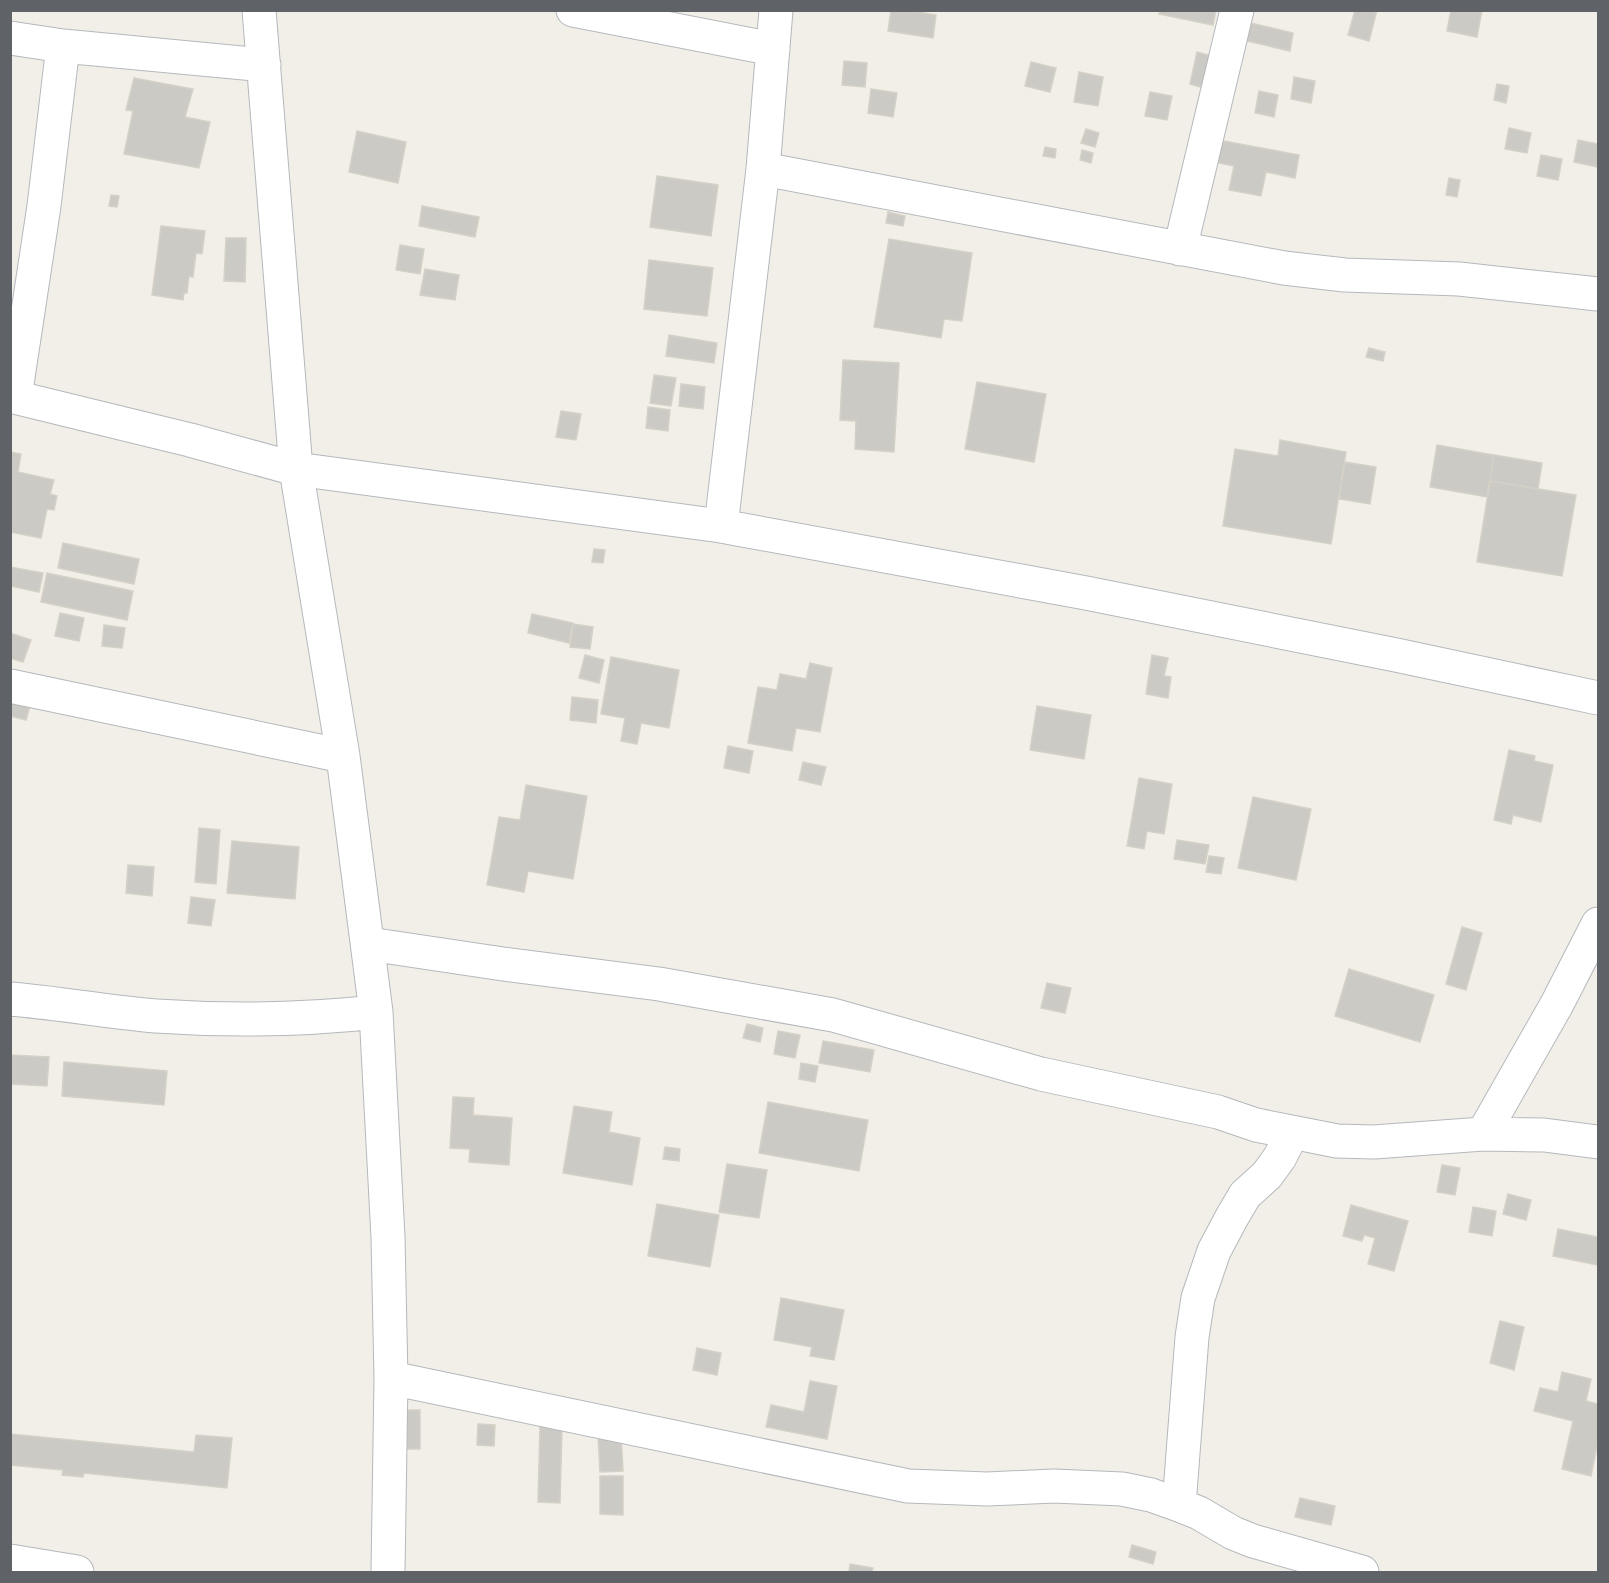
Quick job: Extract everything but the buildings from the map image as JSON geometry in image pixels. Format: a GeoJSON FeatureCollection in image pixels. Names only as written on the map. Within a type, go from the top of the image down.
{"type":"FeatureCollection","features":[{"type":"Feature","properties":{"kind":"street"},"geometry":{"type":"LineString","coordinates":[[259,10],[296,469],[343,756],[376,1012],[388,1237],[391,1378],[388,1572]]}},
{"type":"Feature","properties":{"kind":"street"},"geometry":{"type":"LineString","coordinates":[[573,10],[773,48]]}},
{"type":"Feature","properties":{"kind":"street"},"geometry":{"type":"LineString","coordinates":[[721,526],[763,169],[776,10]]}},
{"type":"Feature","properties":{"kind":"street"},"geometry":{"type":"LineString","coordinates":[[1180,249],[1237,10]]}},
{"type":"Feature","properties":{"kind":"street"},"geometry":{"type":"LineString","coordinates":[[10,38],[63,46],[264,65]]}},
{"type":"Feature","properties":{"kind":"street"},"geometry":{"type":"LineString","coordinates":[[63,46],[44,206],[13,397],[190,440],[296,469],[721,526],[1086,592],[1599,698]]}},
{"type":"Feature","properties":{"kind":"street"},"geometry":{"type":"LineString","coordinates":[[763,169],[1284,268],[1346,275],[1469,280],[1599,294]]}},
{"type":"Feature","properties":{"kind":"street"},"geometry":{"type":"LineString","coordinates":[[10,686],[343,756]]}},
{"type":"Feature","properties":{"kind":"street"},"geometry":{"type":"LineString","coordinates":[[1483,1134],[1557,1004],[1599,924]]}},
{"type":"Feature","properties":{"kind":"street"},"geometry":{"type":"LineString","coordinates":[[369,944],[659,984],[833,1014],[1041,1074],[1218,1112],[1256,1125],[1337,1141],[1374,1142],[1483,1134],[1544,1135],[1599,1142]]}},
{"type":"Feature","properties":{"kind":"street"},"geometry":{"type":"LineString","coordinates":[[10,999],[155,1016],[312,1017],[376,1012]]}},
{"type":"Feature","properties":{"kind":"street"},"geometry":{"type":"LineString","coordinates":[[1179,1505],[1192,1337],[1198,1298],[1214,1251],[1232,1217],[1245,1196],[1267,1175],[1280,1157],[1292,1133]]}},
{"type":"Feature","properties":{"kind":"street"},"geometry":{"type":"LineString","coordinates":[[391,1378],[908,1486],[987,1489],[1092,1487],[1122,1489],[1179,1505],[1253,1541],[1362,1572]]}},
{"type":"Feature","properties":{"kind":"street"},"geometry":{"type":"LineString","coordinates":[[10,1561],[76,1572]]}}]}
